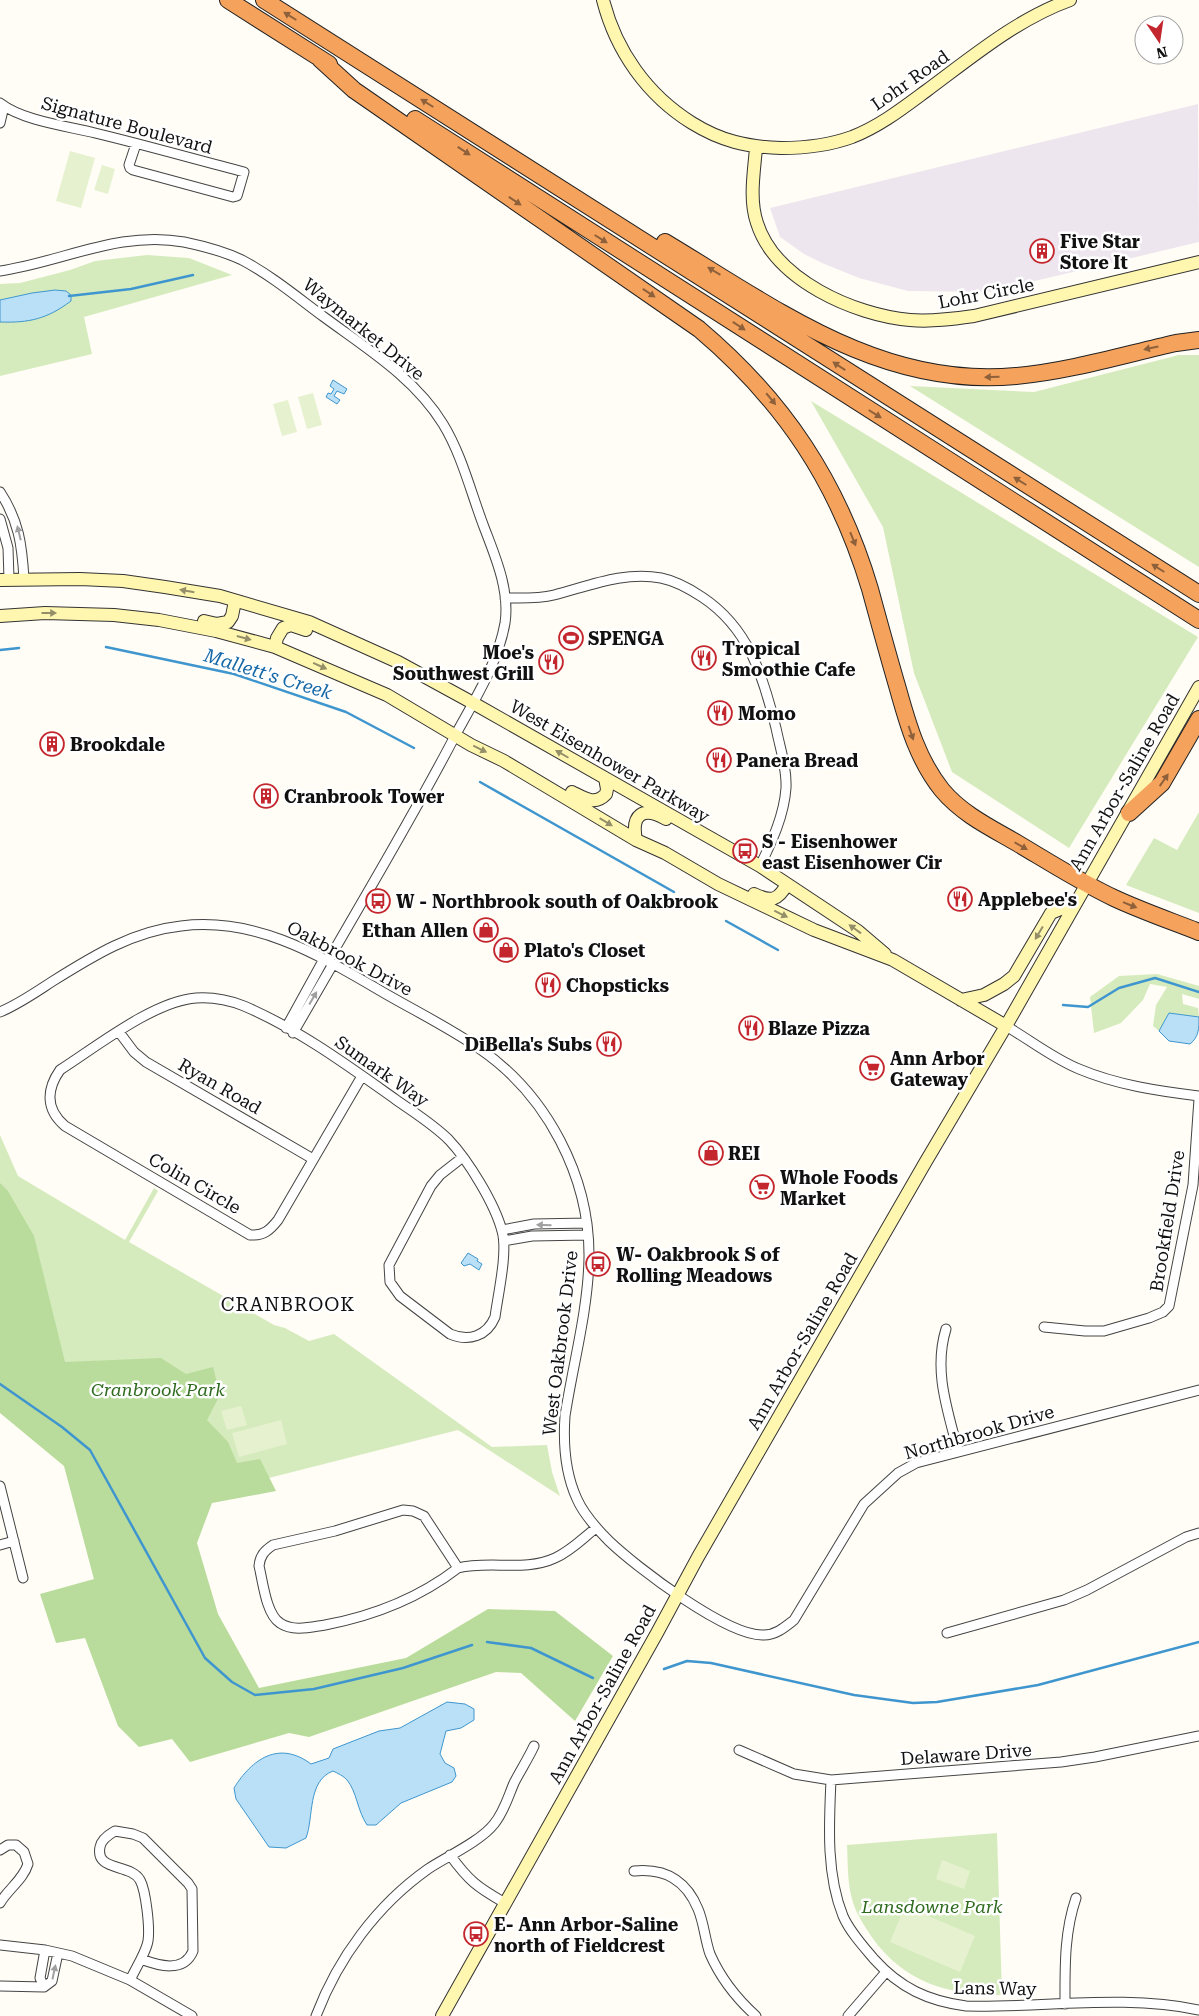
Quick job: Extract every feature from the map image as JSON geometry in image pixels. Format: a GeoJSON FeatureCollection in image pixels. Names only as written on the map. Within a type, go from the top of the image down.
{"type":"FeatureCollection","features":[{"type":"Feature","properties":{"kind":"highway"},"geometry":{"type":"LineString","coordinates":[[228,0],[1199,620]]}},
{"type":"Feature","properties":{"kind":"highway"},"geometry":{"type":"LineString","coordinates":[[264,0],[1199,594]]}},
{"type":"Feature","properties":{"kind":"highway"},"geometry":{"type":"LineString","coordinates":[[320,59],[354,90],[700,329],[748,373],[791,425],[833,494],[844,517],[870,588],[910,730],[920,756],[930,774],[943,791],[976,819],[1086,884],[1116,899],[1199,932]]}},
{"type":"Feature","properties":{"kind":"highway"},"geometry":{"type":"LineString","coordinates":[[590,206],[648,231],[797,322],[830,339],[872,357],[916,370],[954,376],[985,378],[1038,374],[1176,343],[1199,340]]}},
{"type":"Feature","properties":{"kind":"highway"},"geometry":{"type":"LineString","coordinates":[[1129,813],[1162,783],[1199,719]]}},
{"type":"Feature","properties":{"kind":"main road","name":"Lohr Road"},"geometry":{"type":"LineString","coordinates":[[603,0],[613,32],[632,67],[660,99],[707,132],[756,148],[829,144],[852,137],[891,116],[1028,18],[1070,0]]}},
{"type":"Feature","properties":{"kind":"main road","name":"Lohr Circle"},"geometry":{"type":"LineString","coordinates":[[756,148],[753,189],[756,222],[763,239],[779,261],[809,285],[840,301],[885,317],[939,321],[974,316],[1199,262]]}},
{"type":"Feature","properties":{"kind":"main road","name":"West Eisenhower Parkway"},"geometry":{"type":"LineString","coordinates":[[5,579],[123,581],[235,600],[309,622],[398,662],[760,866],[858,931],[893,960]]}},
{"type":"Feature","properties":{"kind":"main road"},"geometry":{"type":"LineString","coordinates":[[114,615],[142,611],[222,623],[230,620],[235,600]]}},
{"type":"Feature","properties":{"kind":"main road","name":"West Eisenhower Parkway"},"geometry":{"type":"LineString","coordinates":[[0,616],[45,613],[114,615],[159,620],[216,631],[275,647],[387,695],[504,761],[636,840],[664,853],[718,884],[814,930],[893,960],[1006,1026]]}},
{"type":"Feature","properties":{"kind":"main road"},"geometry":{"type":"LineString","coordinates":[[275,647],[277,638],[283,628],[291,625],[379,660],[398,662]]}},
{"type":"Feature","properties":{"kind":"main road","name":"Ann Arbor-Saline Road"},"geometry":{"type":"LineString","coordinates":[[444,2015],[505,1902],[658,1633],[677,1594],[1006,1026],[1075,903],[1129,813],[1199,687]]}},
{"type":"Feature","properties":{"kind":"main road"},"geometry":{"type":"LineString","coordinates":[[504,761],[523,764],[589,801],[598,800],[606,794],[608,789],[604,778]]}},
{"type":"Feature","properties":{"kind":"main road"},"geometry":{"type":"LineString","coordinates":[[636,840],[634,827],[636,819],[643,814],[651,813],[660,816],[726,853],[737,854]]}},
{"type":"Feature","properties":{"kind":"main road"},"geometry":{"type":"LineString","coordinates":[[664,853],[678,853],[766,900],[780,895],[787,884]]}},
{"type":"Feature","properties":{"kind":"main road"},"geometry":{"type":"LineString","coordinates":[[962,1000],[984,995],[1014,976],[1051,913],[1075,903]]}},
{"type":"Feature","properties":{"kind":"street","name":"Signature Boulevard"},"geometry":{"type":"LineString","coordinates":[[0,123],[1,106],[31,117],[136,144],[244,172],[237,196],[233,197],[133,170],[129,165],[136,144]]}},
{"type":"Feature","properties":{"kind":"street","name":"Waymarket Drive"},"geometry":{"type":"LineString","coordinates":[[0,271],[38,263],[115,242],[155,239],[205,247],[240,259],[270,277],[363,345],[411,384],[432,408],[454,444],[498,564],[505,598],[505,620],[501,640],[473,703],[456,735],[289,1030]]}},
{"type":"Feature","properties":{"kind":"street"},"geometry":{"type":"LineString","coordinates":[[0,492],[10,508],[20,534],[24,578]]}},
{"type":"Feature","properties":{"kind":"street"},"geometry":{"type":"LineString","coordinates":[[0,519],[8,548],[5,579]]}},
{"type":"Feature","properties":{"kind":"street"},"geometry":{"type":"LineString","coordinates":[[505,598],[537,598],[605,580],[652,577],[662,578],[686,587],[713,604],[724,614],[740,631],[758,665],[771,708],[784,768],[786,788],[782,816],[760,866]]}},
{"type":"Feature","properties":{"kind":"street","name":"Oakbrook Drive"},"geometry":{"type":"LineString","coordinates":[[0,1012],[22,1001],[89,958],[118,943],[150,932],[181,926],[224,925],[251,929],[288,941],[328,961],[460,1037]]}},
{"type":"Feature","properties":{"kind":"street","name":"Sumark Way"},"geometry":{"type":"LineString","coordinates":[[119,1032],[166,1004],[196,998],[228,1001],[244,1006],[335,1056],[442,1133],[463,1157],[479,1181],[502,1230],[504,1241],[495,1317],[491,1326],[476,1337],[458,1337],[450,1334],[400,1296],[390,1282],[388,1273],[391,1258],[431,1186],[440,1175],[463,1157]]}},
{"type":"Feature","properties":{"kind":"street"},"geometry":{"type":"LineString","coordinates":[[1006,1026],[1077,1068],[1103,1078],[1157,1091],[1199,1096]]}},
{"type":"Feature","properties":{"kind":"street","name":"Colin Circle"},"geometry":{"type":"LineString","coordinates":[[119,1032],[60,1070],[53,1080],[50,1097],[57,1119],[65,1126],[250,1235],[264,1234],[272,1228],[362,1076]]}},
{"type":"Feature","properties":{"kind":"street","name":"Ryan Road"},"geometry":{"type":"LineString","coordinates":[[119,1032],[134,1052],[146,1062],[313,1158]]}},
{"type":"Feature","properties":{"kind":"street","name":"West Oakbrook Drive"},"geometry":{"type":"LineString","coordinates":[[460,1037],[497,1062],[516,1080],[543,1114],[556,1133],[572,1166],[583,1202],[588,1235],[587,1284],[566,1409],[564,1438],[566,1461],[577,1499],[596,1528],[630,1559],[677,1594]]}},
{"type":"Feature","properties":{"kind":"street","name":"Brookfield Drive"},"geometry":{"type":"LineString","coordinates":[[1044,1327],[1085,1332],[1104,1331],[1149,1318],[1163,1312],[1170,1306],[1193,1185],[1199,1100]]}},
{"type":"Feature","properties":{"kind":"street"},"geometry":{"type":"LineString","coordinates":[[502,1230],[534,1224],[587,1223]]}},
{"type":"Feature","properties":{"kind":"street"},"geometry":{"type":"LineString","coordinates":[[504,1241],[532,1236],[588,1235]]}},
{"type":"Feature","properties":{"kind":"street"},"geometry":{"type":"LineString","coordinates":[[946,1329],[940,1361],[942,1387],[958,1451]]}},
{"type":"Feature","properties":{"kind":"street","name":"Northbrook Drive"},"geometry":{"type":"LineString","coordinates":[[677,1594],[744,1633],[765,1635],[781,1631],[794,1620],[805,1605],[864,1504],[898,1473],[916,1463],[958,1451],[1199,1390]]}},
{"type":"Feature","properties":{"kind":"street"},"geometry":{"type":"LineString","coordinates":[[0,1486],[23,1578]]}},
{"type":"Feature","properties":{"kind":"street"},"geometry":{"type":"LineString","coordinates":[[458,1568],[424,1516],[412,1510],[403,1510],[334,1531],[273,1545],[265,1550],[260,1558],[259,1566],[271,1614],[279,1623],[288,1627],[308,1628],[347,1621],[397,1604],[458,1568],[476,1564],[524,1564],[554,1559],[571,1549],[596,1528]]}},
{"type":"Feature","properties":{"kind":"street"},"geometry":{"type":"LineString","coordinates":[[947,1633],[1064,1600],[1087,1590],[1186,1537],[1199,1533]]}},
{"type":"Feature","properties":{"kind":"street"},"geometry":{"type":"LineString","coordinates":[[0,1545],[14,1541]]}},
{"type":"Feature","properties":{"kind":"street","name":"Delaware Drive"},"geometry":{"type":"LineString","coordinates":[[739,1750],[794,1774],[831,1780],[1060,1762],[1096,1757],[1199,1736]]}},
{"type":"Feature","properties":{"kind":"street"},"geometry":{"type":"LineString","coordinates":[[316,2016],[345,1960],[365,1928],[405,1887],[493,1826],[503,1810],[514,1783],[534,1746]]}},
{"type":"Feature","properties":{"kind":"street","name":"Lans Way"},"geometry":{"type":"LineString","coordinates":[[831,1780],[829,1823],[834,1879],[843,1916],[856,1937],[886,1972],[900,1984],[944,2003],[966,2006],[1173,2004],[1199,2010]]}},
{"type":"Feature","properties":{"kind":"street"},"geometry":{"type":"LineString","coordinates":[[130,1980],[148,1941],[148,1928],[140,1880],[128,1869],[111,1867],[104,1862],[100,1854],[100,1846],[104,1839],[115,1832],[133,1834],[143,1838],[182,1876],[192,1889],[193,1951],[190,1957],[184,1964],[176,1966],[153,1963],[141,1959]]}},
{"type":"Feature","properties":{"kind":"street"},"geometry":{"type":"LineString","coordinates":[[0,1850],[8,1845],[16,1845],[24,1852],[28,1864],[22,1876],[0,1903]]}},
{"type":"Feature","properties":{"kind":"street"},"geometry":{"type":"LineString","coordinates":[[450,1855],[476,1886],[505,1902]]}},
{"type":"Feature","properties":{"kind":"street"},"geometry":{"type":"LineString","coordinates":[[634,1871],[649,1870],[670,1875],[685,1887],[698,1909],[710,1952],[721,1977],[741,2003],[756,2016]]}},
{"type":"Feature","properties":{"kind":"street"},"geometry":{"type":"LineString","coordinates":[[1065,2004],[1065,1942],[1076,1898]]}},
{"type":"Feature","properties":{"kind":"street"},"geometry":{"type":"LineString","coordinates":[[0,1945],[45,1950],[72,1956],[130,1980],[192,2016]]}},
{"type":"Feature","properties":{"kind":"street"},"geometry":{"type":"LineString","coordinates":[[44,1987],[40,1978],[45,1950]]}},
{"type":"Feature","properties":{"kind":"street"},"geometry":{"type":"LineString","coordinates":[[0,1986],[44,1987],[52,1981],[58,1952]]}},
{"type":"Feature","properties":{"kind":"street"},"geometry":{"type":"LineString","coordinates":[[848,2016],[886,1972]]}},
{"type":"Feature","properties":{"kind":"shaded area"},"geometry":{"type":"Polygon","coordinates":[[[1198,104],[1199,242],[989,292],[908,291],[859,278],[804,254],[780,237],[770,208],[1198,104]]]}},
{"type":"Feature","properties":{"kind":"green space"},"geometry":{"type":"Polygon","coordinates":[[[70,151],[95,158],[81,208],[56,201],[70,151]]]}},
{"type":"Feature","properties":{"kind":"green space"},"geometry":{"type":"Polygon","coordinates":[[[102,165],[115,169],[108,194],[94,190],[102,165]]]}},
{"type":"Feature","properties":{"kind":"green space"},"geometry":{"type":"Polygon","coordinates":[[[147,255],[189,258],[232,275],[84,317],[92,354],[0,376],[0,284],[20,283],[70,270],[95,261],[147,255]]]}},
{"type":"Feature","properties":{"kind":"green space"},"geometry":{"type":"Polygon","coordinates":[[[1179,355],[1199,355],[1199,567],[910,386],[1034,392],[1179,355]]]}},
{"type":"Feature","properties":{"kind":"green space"},"geometry":{"type":"Polygon","coordinates":[[[313,393],[322,425],[307,429],[298,397],[313,393]]]}},
{"type":"Feature","properties":{"kind":"green space"},"geometry":{"type":"Polygon","coordinates":[[[288,400],[297,432],[282,436],[273,404],[288,400]]]}},
{"type":"Feature","properties":{"kind":"green space"},"geometry":{"type":"Polygon","coordinates":[[[811,401],[1198,637],[1069,848],[952,772],[914,673],[883,527],[811,401]]]}},
{"type":"Feature","properties":{"kind":"green space"},"geometry":{"type":"Polygon","coordinates":[[[1199,812],[1199,913],[1126,885],[1154,838],[1177,850],[1199,812]]]}},
{"type":"Feature","properties":{"kind":"green space"},"geometry":{"type":"Polygon","coordinates":[[[1157,974],[1199,986],[1199,999],[1182,994],[1183,1004],[1198,1008],[1199,1017],[1169,1013],[1159,1031],[1153,1026],[1156,1005],[1167,987],[1150,984],[1143,1000],[1121,1023],[1094,1033],[1090,997],[1119,976],[1157,974]]]}},
{"type":"Feature","properties":{"kind":"green space","name":"Cranbrook Park"},"geometry":{"type":"Polygon","coordinates":[[[0,1135],[18,1176],[125,1240],[154,1188],[158,1191],[129,1242],[274,1325],[285,1328],[309,1341],[334,1334],[492,1447],[547,1445],[552,1472],[560,1496],[458,1430],[166,1504],[94,1579],[59,1444],[0,1400],[0,1135]]]}},
{"type":"Feature","properties":{"kind":"green space"},"geometry":{"type":"Polygon","coordinates":[[[0,1183],[8,1191],[34,1236],[65,1362],[161,1358],[186,1374],[213,1367],[220,1395],[207,1420],[228,1442],[237,1463],[260,1459],[276,1491],[212,1503],[197,1543],[218,1614],[259,1688],[406,1658],[488,1609],[555,1611],[613,1656],[575,1721],[521,1673],[496,1672],[309,1737],[289,1733],[190,1762],[172,1739],[139,1747],[118,1726],[85,1638],[56,1643],[40,1594],[94,1579],[64,1466],[0,1413],[0,1183]]]}},
{"type":"Feature","properties":{"kind":"green space"},"geometry":{"type":"Polygon","coordinates":[[[241,1406],[247,1425],[227,1430],[221,1411],[241,1406]]]}},
{"type":"Feature","properties":{"kind":"green space"},"geometry":{"type":"Polygon","coordinates":[[[281,1420],[287,1444],[239,1457],[232,1433],[281,1420]]]}},
{"type":"Feature","properties":{"kind":"green space","name":"Lansdowne Park"},"geometry":{"type":"Polygon","coordinates":[[[997,1833],[1002,1995],[946,1989],[913,1975],[898,1965],[871,1936],[857,1914],[849,1886],[847,1845],[997,1833]]]}},
{"type":"Feature","properties":{"kind":"green space"},"geometry":{"type":"Polygon","coordinates":[[[942,1860],[970,1871],[964,1889],[936,1879],[942,1860]]]}},
{"type":"Feature","properties":{"kind":"green space"},"geometry":{"type":"Polygon","coordinates":[[[905,1906],[975,1936],[960,1972],[890,1942],[905,1906]]]}},
{"type":"Feature","properties":{"kind":"water"},"geometry":{"type":"Polygon","coordinates":[[[55,290],[66,291],[71,295],[71,301],[54,312],[37,319],[20,322],[0,322],[0,300],[55,290]]]}},
{"type":"Feature","properties":{"kind":"water"},"geometry":{"type":"Polygon","coordinates":[[[333,380],[347,389],[344,394],[337,391],[334,396],[340,400],[337,404],[326,397],[334,389],[330,386],[333,380]]]}},
{"type":"Feature","properties":{"kind":"water"},"geometry":{"type":"Polygon","coordinates":[[[1169,1013],[1199,1017],[1197,1035],[1190,1044],[1169,1041],[1159,1031],[1169,1013]]]}},
{"type":"Feature","properties":{"kind":"water"},"geometry":{"type":"Polygon","coordinates":[[[468,1253],[482,1264],[479,1270],[470,1264],[464,1266],[461,1263],[468,1253]]]}},
{"type":"Feature","properties":{"kind":"water"},"geometry":{"type":"Polygon","coordinates":[[[447,1702],[465,1704],[474,1709],[474,1720],[461,1728],[446,1731],[440,1754],[445,1763],[454,1768],[456,1776],[452,1782],[401,1803],[376,1825],[367,1825],[347,1780],[333,1771],[325,1776],[315,1791],[306,1838],[286,1848],[269,1847],[236,1799],[234,1788],[241,1778],[258,1761],[267,1756],[277,1753],[288,1754],[299,1757],[311,1764],[329,1758],[333,1749],[379,1731],[400,1728],[447,1702]]]}},
{"type":"Feature","properties":{"kind":"waterway"},"geometry":{"type":"LineString","coordinates":[[69,296],[131,289],[193,275]]}},
{"type":"Feature","properties":{"kind":"waterway","name":"Mallett's Creek"},"geometry":{"type":"LineString","coordinates":[[106,647],[234,674],[346,712],[414,748]]}},
{"type":"Feature","properties":{"kind":"waterway","name":"Mallett's Creek"},"geometry":{"type":"LineString","coordinates":[[0,650],[19,648]]}},
{"type":"Feature","properties":{"kind":"waterway","name":"Mallett's Creek"},"geometry":{"type":"LineString","coordinates":[[480,782],[674,892]]}},
{"type":"Feature","properties":{"kind":"waterway","name":"Mallett's Creek"},"geometry":{"type":"LineString","coordinates":[[726,921],[778,950]]}},
{"type":"Feature","properties":{"kind":"waterway","name":"Mallett's Creek"},"geometry":{"type":"LineString","coordinates":[[1063,1005],[1088,1007],[1119,988],[1155,978],[1199,992]]}},
{"type":"Feature","properties":{"kind":"waterway"},"geometry":{"type":"LineString","coordinates":[[0,1384],[62,1427],[90,1450],[205,1658],[232,1682],[255,1695],[314,1689],[403,1668],[472,1645]]}},
{"type":"Feature","properties":{"kind":"waterway"},"geometry":{"type":"LineString","coordinates":[[487,1642],[531,1648],[593,1678]]}},
{"type":"Feature","properties":{"kind":"waterway"},"geometry":{"type":"LineString","coordinates":[[664,1669],[687,1661],[711,1663],[854,1695],[913,1703],[937,1702],[1038,1685],[1199,1642]]}},
{"type":"Feature","properties":{"kind":"place","name":"Five Star Store It"},"geometry":{"type":"Point","coordinates":[1042,251]}},
{"type":"Feature","properties":{"kind":"place","name":"SPENGA"},"geometry":{"type":"Point","coordinates":[571,638]}},
{"type":"Feature","properties":{"kind":"place","name":"Tropical Smoothie Cafe"},"geometry":{"type":"Point","coordinates":[704,658]}},
{"type":"Feature","properties":{"kind":"place","name":"Moe's Southwest Grill"},"geometry":{"type":"Point","coordinates":[551,662]}},
{"type":"Feature","properties":{"kind":"place","name":"Momo"},"geometry":{"type":"Point","coordinates":[720,713]}},
{"type":"Feature","properties":{"kind":"place","name":"Brookdale"},"geometry":{"type":"Point","coordinates":[52,744]}},
{"type":"Feature","properties":{"kind":"place","name":"Panera Bread"},"geometry":{"type":"Point","coordinates":[719,760]}},
{"type":"Feature","properties":{"kind":"place","name":"Cranbrook Tower"},"geometry":{"type":"Point","coordinates":[266,796]}},
{"type":"Feature","properties":{"kind":"place","name":"S - Eisenhower east Eisenhower Cir"},"geometry":{"type":"Point","coordinates":[745,851]}},
{"type":"Feature","properties":{"kind":"place","name":"Applebee's"},"geometry":{"type":"Point","coordinates":[960,899]}},
{"type":"Feature","properties":{"kind":"place","name":"W - Northbrook south of Oakbrook"},"geometry":{"type":"Point","coordinates":[378,901]}},
{"type":"Feature","properties":{"kind":"place","name":"Ethan Allen"},"geometry":{"type":"Point","coordinates":[486,930]}},
{"type":"Feature","properties":{"kind":"place","name":"Plato's Closet"},"geometry":{"type":"Point","coordinates":[506,950]}},
{"type":"Feature","properties":{"kind":"place","name":"Chopsticks"},"geometry":{"type":"Point","coordinates":[548,985]}},
{"type":"Feature","properties":{"kind":"place","name":"Blaze Pizza"},"geometry":{"type":"Point","coordinates":[751,1028]}},
{"type":"Feature","properties":{"kind":"place","name":"DiBella's Subs"},"geometry":{"type":"Point","coordinates":[609,1044]}},
{"type":"Feature","properties":{"kind":"place","name":"Ann Arbor Gateway"},"geometry":{"type":"Point","coordinates":[872,1068]}},
{"type":"Feature","properties":{"kind":"place","name":"REI"},"geometry":{"type":"Point","coordinates":[711,1153]}},
{"type":"Feature","properties":{"kind":"place","name":"Whole Foods Market"},"geometry":{"type":"Point","coordinates":[762,1187]}},
{"type":"Feature","properties":{"kind":"place","name":"W- Oakbrook S of Rolling Meadows"},"geometry":{"type":"Point","coordinates":[598,1264]}},
{"type":"Feature","properties":{"kind":"place","name":"E- Ann Arbor-Saline north of Fieldcrest"},"geometry":{"type":"Point","coordinates":[476,1934]}},
{"type":"Feature","properties":{"kind":"district","name":"CRANBROOK"},"geometry":{"type":"Point","coordinates":[288,1304]}}]}
